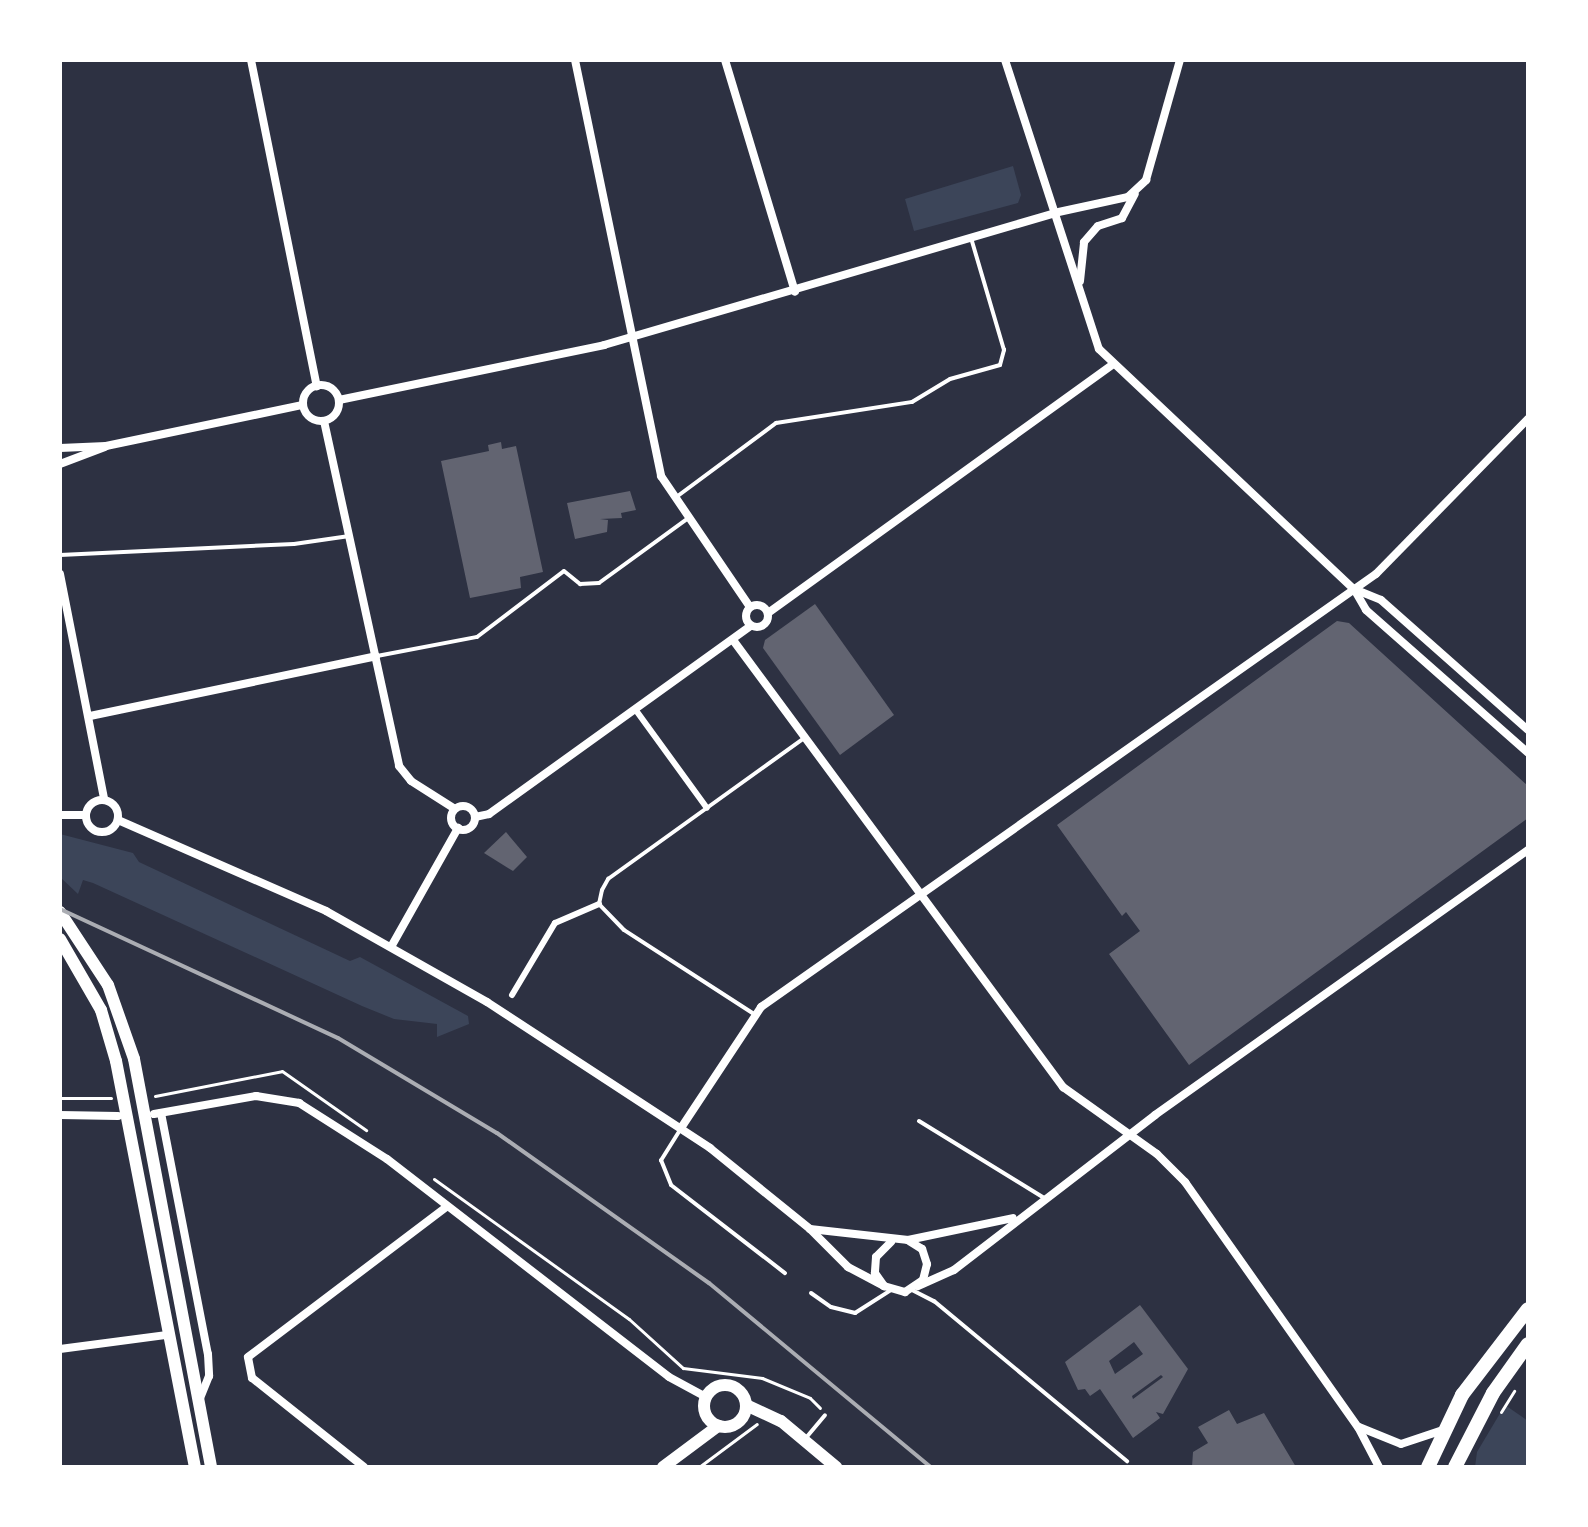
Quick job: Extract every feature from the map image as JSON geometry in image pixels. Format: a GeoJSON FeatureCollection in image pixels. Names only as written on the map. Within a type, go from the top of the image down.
{"type":"FeatureCollection","features":[{"type":"Feature","properties":{"kind":"main road"},"geometry":{"type":"LineString","coordinates":[[60,912],[108,985],[134,1059],[211,1467]]}},
{"type":"Feature","properties":{"kind":"main road"},"geometry":{"type":"LineString","coordinates":[[60,939],[101,1010],[116,1061],[163,1316],[195,1467]]}},
{"type":"Feature","properties":{"kind":"main road"},"geometry":{"type":"LineString","coordinates":[[1428,1467],[1485,1361],[1528,1309]]}},
{"type":"Feature","properties":{"kind":"main road"},"geometry":{"type":"LineString","coordinates":[[1455,1467],[1493,1393],[1528,1344]]}},
{"type":"Feature","properties":{"kind":"main road"},"geometry":{"type":"LineString","coordinates":[[663,1467],[718,1426],[738,1423],[746,1405],[741,1392],[729,1385],[715,1387],[706,1397],[706,1414],[718,1426]]}},
{"type":"Feature","properties":{"kind":"main road"},"geometry":{"type":"LineString","coordinates":[[746,1405],[764,1409],[836,1467]]}},
{"type":"Feature","properties":{"kind":"street"},"geometry":{"type":"LineString","coordinates":[[251,60],[317,386]]}},
{"type":"Feature","properties":{"kind":"street"},"geometry":{"type":"LineString","coordinates":[[575,60],[661,476],[673,499],[750,607]]}},
{"type":"Feature","properties":{"kind":"street"},"geometry":{"type":"LineString","coordinates":[[725,60],[795,292]]}},
{"type":"Feature","properties":{"kind":"street"},"geometry":{"type":"LineString","coordinates":[[1005,60],[1094,340],[1113,364],[1354,589],[1366,610],[1528,753]]}},
{"type":"Feature","properties":{"kind":"street"},"geometry":{"type":"LineString","coordinates":[[1079,291],[1084,242],[1098,226],[1122,218],[1146,180],[1180,60]]}},
{"type":"Feature","properties":{"kind":"street"},"geometry":{"type":"LineString","coordinates":[[339,400],[633,335],[795,292],[1054,213],[1135,193]]}},
{"type":"Feature","properties":{"kind":"street"},"geometry":{"type":"LineString","coordinates":[[458,828],[469,828],[475,817],[489,814],[751,626],[765,624],[768,613],[1113,364]]}},
{"type":"Feature","properties":{"kind":"street"},"geometry":{"type":"LineString","coordinates":[[317,386],[329,387],[339,400],[335,415],[324,421],[312,419],[303,405],[306,393],[317,386]]}},
{"type":"Feature","properties":{"kind":"street"},"geometry":{"type":"LineString","coordinates":[[60,448],[106,446],[303,405]]}},
{"type":"Feature","properties":{"kind":"street"},"geometry":{"type":"LineString","coordinates":[[681,1128],[754,1014],[1376,574],[1528,419]]}},
{"type":"Feature","properties":{"kind":"street"},"geometry":{"type":"LineString","coordinates":[[324,421],[401,771],[455,809]]}},
{"type":"Feature","properties":{"kind":"street"},"geometry":{"type":"LineString","coordinates":[[60,464],[106,446]]}},
{"type":"Feature","properties":{"kind":"street"},"geometry":{"type":"LineString","coordinates":[[60,574],[104,799]]}},
{"type":"Feature","properties":{"kind":"street"},"geometry":{"type":"LineString","coordinates":[[1354,589],[1381,600],[1528,730]]}},
{"type":"Feature","properties":{"kind":"street"},"geometry":{"type":"LineString","coordinates":[[750,607],[762,606],[768,613]]}},
{"type":"Feature","properties":{"kind":"street"},"geometry":{"type":"LineString","coordinates":[[750,607],[745,615],[751,626]]}},
{"type":"Feature","properties":{"kind":"street"},"geometry":{"type":"LineString","coordinates":[[733,640],[918,896],[1063,1087],[1167,1162],[1185,1182],[1358,1427],[1379,1467]]}},
{"type":"Feature","properties":{"kind":"street"},"geometry":{"type":"LineString","coordinates":[[90,716],[376,656]]}},
{"type":"Feature","properties":{"kind":"street"},"geometry":{"type":"LineString","coordinates":[[635,709],[707,808]]}},
{"type":"Feature","properties":{"kind":"street"},"geometry":{"type":"LineString","coordinates":[[104,799],[117,808],[118,820],[108,831],[98,831],[86,815],[93,801],[104,799]]}},
{"type":"Feature","properties":{"kind":"street"},"geometry":{"type":"LineString","coordinates":[[458,828],[451,817],[455,809],[465,806],[475,817]]}},
{"type":"Feature","properties":{"kind":"street"},"geometry":{"type":"LineString","coordinates":[[60,815],[86,815]]}},
{"type":"Feature","properties":{"kind":"street"},"geometry":{"type":"LineString","coordinates":[[118,820],[267,883],[391,947],[497,1008],[681,1128],[810,1229],[848,1267],[887,1288],[915,1288],[954,1270],[1017,1217],[1528,850]]}},
{"type":"Feature","properties":{"kind":"street"},"geometry":{"type":"LineString","coordinates":[[391,947],[458,828]]}},
{"type":"Feature","properties":{"kind":"street"},"geometry":{"type":"LineString","coordinates":[[512,995],[555,923],[599,904]]}},
{"type":"Feature","properties":{"kind":"street"},"geometry":{"type":"LineString","coordinates":[[198,1403],[209,1376],[208,1354],[158,1114],[271,1096],[299,1103],[327,1119],[615,1331],[669,1377],[706,1397]]}},
{"type":"Feature","properties":{"kind":"street"},"geometry":{"type":"LineString","coordinates":[[60,1115],[118,1116]]}},
{"type":"Feature","properties":{"kind":"street"},"geometry":{"type":"LineString","coordinates":[[364,1467],[252,1378],[248,1367],[253,1349],[446,1207]]}},
{"type":"Feature","properties":{"kind":"street"},"geometry":{"type":"LineString","coordinates":[[810,1229],[892,1241],[1017,1217]]}},
{"type":"Feature","properties":{"kind":"street"},"geometry":{"type":"LineString","coordinates":[[908,1240],[922,1249],[927,1264],[915,1288]]}},
{"type":"Feature","properties":{"kind":"street"},"geometry":{"type":"LineString","coordinates":[[887,1288],[875,1273],[876,1257],[892,1241]]}},
{"type":"Feature","properties":{"kind":"street"},"geometry":{"type":"LineString","coordinates":[[60,1349],[167,1335]]}},
{"type":"Feature","properties":{"kind":"street"},"geometry":{"type":"LineString","coordinates":[[1358,1427],[1401,1444],[1446,1429]]}},
{"type":"Feature","properties":{"kind":"lane"},"geometry":{"type":"LineString","coordinates":[[673,499],[776,423],[912,402],[950,379],[1000,365],[1004,350],[971,238]]}},
{"type":"Feature","properties":{"kind":"lane"},"geometry":{"type":"LineString","coordinates":[[376,656],[477,637],[564,571],[580,584],[599,583],[687,519]]}},
{"type":"Feature","properties":{"kind":"lane"},"geometry":{"type":"LineString","coordinates":[[60,555],[294,544],[351,536]]}},
{"type":"Feature","properties":{"kind":"lane"},"geometry":{"type":"LineString","coordinates":[[754,1014],[624,930],[599,904],[608,879],[804,738]]}},
{"type":"Feature","properties":{"kind":"lane"},"geometry":{"type":"LineString","coordinates":[[919,1121],[1044,1198]]}},
{"type":"Feature","properties":{"kind":"lane"},"geometry":{"type":"LineString","coordinates":[[681,1128],[662,1152],[662,1168],[671,1185],[785,1273]]}},
{"type":"Feature","properties":{"kind":"lane"},"geometry":{"type":"LineString","coordinates":[[811,1293],[840,1311],[855,1313],[887,1288]]}},
{"type":"Feature","properties":{"kind":"lane"},"geometry":{"type":"LineString","coordinates":[[915,1288],[1127,1461]]}},
{"type":"Feature","properties":{"kind":"lane"},"geometry":{"type":"LineString","coordinates":[[804,1440],[825,1415]]}},
{"type":"Feature","properties":{"kind":"path"},"geometry":{"type":"LineString","coordinates":[[150,1097],[282,1071],[377,1139]]}},
{"type":"Feature","properties":{"kind":"path"},"geometry":{"type":"LineString","coordinates":[[60,1098],[124,1098]]}},
{"type":"Feature","properties":{"kind":"path"},"geometry":{"type":"LineString","coordinates":[[424,1172],[629,1319],[683,1368],[762,1378],[810,1398],[825,1415]]}},
{"type":"Feature","properties":{"kind":"path"},"geometry":{"type":"LineString","coordinates":[[699,1467],[756,1424],[763,1429]]}},
{"type":"Feature","properties":{"kind":"shaded area"},"geometry":{"type":"Polygon","coordinates":[[[1013,166],[1021,195],[1018,203],[914,231],[905,199],[1013,166]]]}},
{"type":"Feature","properties":{"kind":"shaded area"},"geometry":{"type":"Polygon","coordinates":[[[60,834],[133,853],[139,862],[350,961],[360,957],[468,1016],[469,1024],[437,1037],[437,1024],[394,1019],[362,1006],[93,883],[83,880],[78,894],[60,877],[60,834]]]}},
{"type":"Feature","properties":{"kind":"shaded area"},"geometry":{"type":"Polygon","coordinates":[[[1505,1405],[1528,1421],[1528,1467],[1475,1467],[1477,1452],[1505,1405]]]}},
{"type":"Feature","properties":{"kind":"building"},"geometry":{"type":"Polygon","coordinates":[[[501,442],[502,449],[516,446],[543,572],[520,577],[521,588],[470,598],[441,461],[489,451],[488,445],[501,442]]]}},
{"type":"Feature","properties":{"kind":"building"},"geometry":{"type":"Polygon","coordinates":[[[630,491],[636,510],[621,513],[622,518],[600,519],[608,520],[607,532],[575,539],[567,503],[630,491]]]}},
{"type":"Feature","properties":{"kind":"building"},"geometry":{"type":"Polygon","coordinates":[[[815,604],[894,715],[840,755],[763,648],[765,640],[815,604]]]}},
{"type":"Feature","properties":{"kind":"building"},"geometry":{"type":"Polygon","coordinates":[[[1337,621],[1349,623],[1528,786],[1528,818],[1189,1065],[1109,954],[1140,931],[1126,912],[1122,916],[1057,825],[1337,621]]]}},
{"type":"Feature","properties":{"kind":"building"},"geometry":{"type":"Polygon","coordinates":[[[506,832],[527,857],[513,871],[484,853],[506,832]]]}},
{"type":"Feature","properties":{"kind":"building"},"geometry":{"type":"Polygon","coordinates":[[[1140,1305],[1188,1369],[1163,1414],[1156,1412],[1160,1418],[1133,1438],[1100,1389],[1090,1396],[1085,1389],[1078,1390],[1065,1362],[1140,1305]],[[1134,1342],[1109,1361],[1115,1374],[1143,1354],[1134,1342]],[[1161,1375],[1132,1396],[1133,1399],[1163,1377],[1161,1375]]]}},
{"type":"Feature","properties":{"kind":"building"},"geometry":{"type":"Polygon","coordinates":[[[1229,1410],[1237,1424],[1264,1413],[1296,1467],[1192,1467],[1193,1452],[1208,1443],[1198,1427],[1229,1410]]]}},
{"type":"Feature","properties":{"kind":"railway"},"geometry":{"type":"LineString","coordinates":[[60,909],[338,1038],[497,1133],[709,1283],[931,1467]]}}]}
